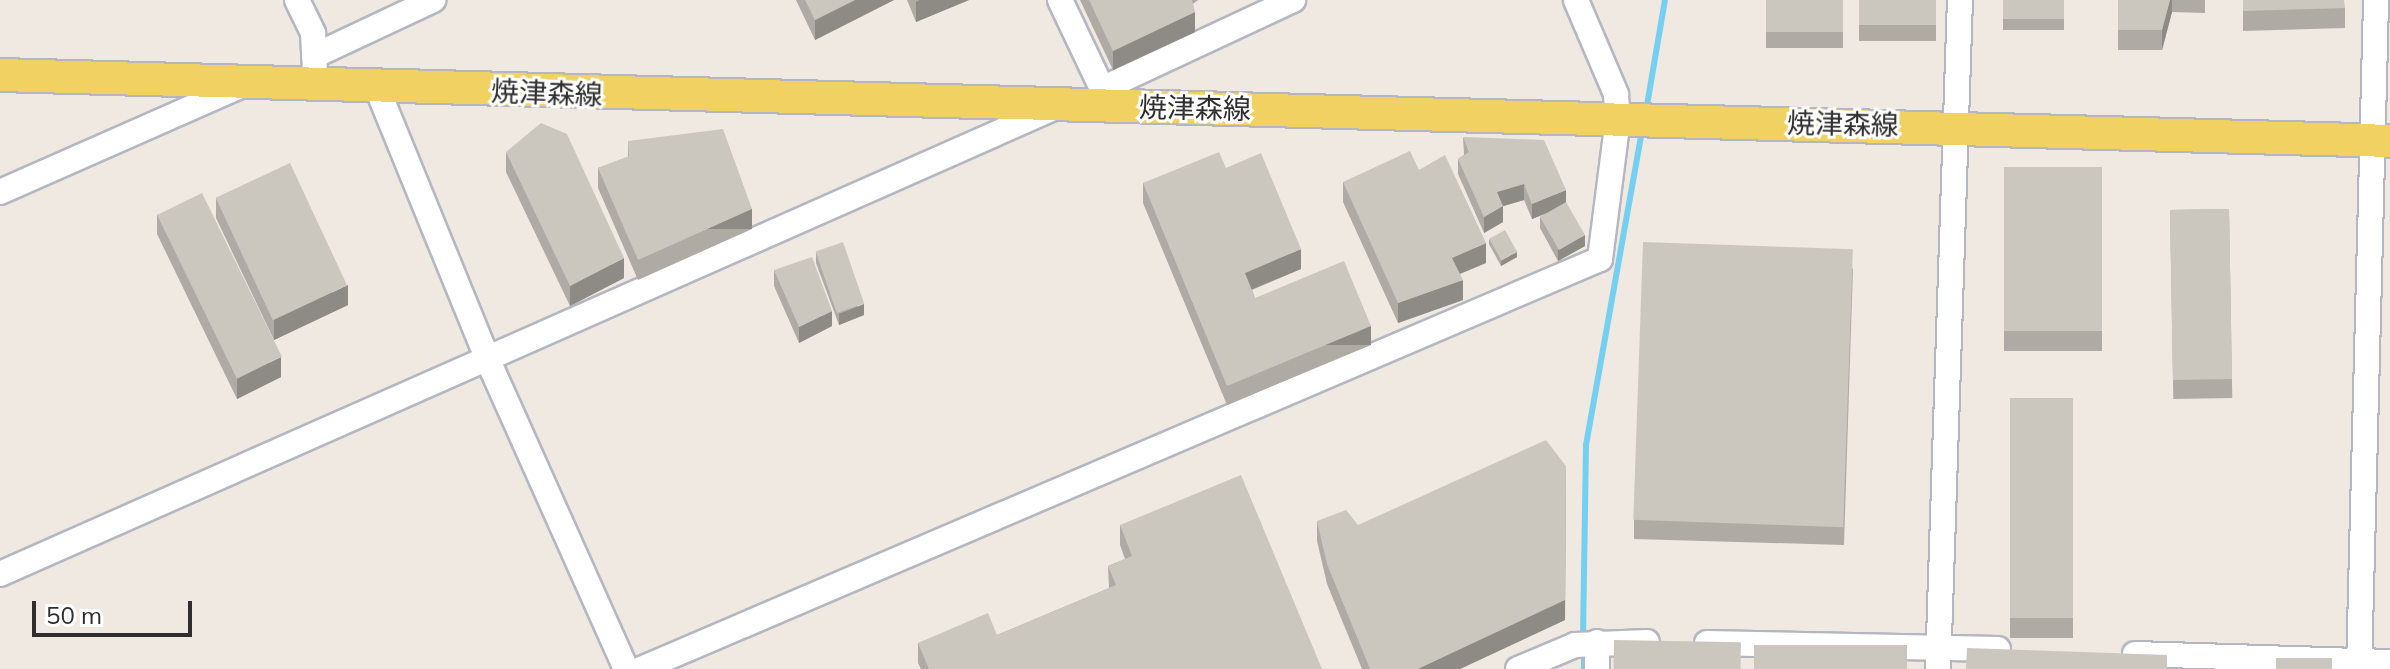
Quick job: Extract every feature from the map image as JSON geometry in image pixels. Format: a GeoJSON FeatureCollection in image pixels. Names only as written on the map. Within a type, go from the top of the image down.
{"type":"FeatureCollection","features":[{"type":"Feature","properties":{"kind":"main road","name":"焼津森線"},"geometry":{"type":"LineString","coordinates":[[0,75],[247,83],[314,58],[377,88],[1056,107],[1106,97],[1618,119],[2381,141]]}},
{"type":"Feature","properties":{"kind":"street"},"geometry":{"type":"LineString","coordinates":[[297,0],[314,58],[433,0]]}},
{"type":"Feature","properties":{"kind":"street"},"geometry":{"type":"LineString","coordinates":[[1060,0],[1106,97],[1293,0]]}},
{"type":"Feature","properties":{"kind":"street"},"geometry":{"type":"LineString","coordinates":[[641,669],[1600,259],[1618,119],[1607,67],[1576,0]]}},
{"type":"Feature","properties":{"kind":"street"},"geometry":{"type":"LineString","coordinates":[[1939,658],[1960,0]]}},
{"type":"Feature","properties":{"kind":"street"},"geometry":{"type":"LineString","coordinates":[[2359,665],[2381,141],[2376,0]]}},
{"type":"Feature","properties":{"kind":"street"},"geometry":{"type":"LineString","coordinates":[[0,192],[247,83]]}},
{"type":"Feature","properties":{"kind":"street"},"geometry":{"type":"LineString","coordinates":[[377,88],[487,358],[626,669]]}},
{"type":"Feature","properties":{"kind":"street"},"geometry":{"type":"LineString","coordinates":[[0,574],[1056,107]]}},
{"type":"Feature","properties":{"kind":"street"},"geometry":{"type":"LineString","coordinates":[[1586,643],[1597,669]]}},
{"type":"Feature","properties":{"kind":"street"},"geometry":{"type":"LineString","coordinates":[[1518,669],[1586,643],[1939,658],[2017,650]]}},
{"type":"Feature","properties":{"kind":"street"},"geometry":{"type":"LineString","coordinates":[[2110,653],[2359,665],[2390,662]]}},
{"type":"Feature","properties":{"kind":"building"},"geometry":{"type":"Polygon","coordinates":[[[805,0],[855,0],[815,20],[805,0]]]}},
{"type":"Feature","properties":{"kind":"building"},"geometry":{"type":"Polygon","coordinates":[[[1089,0],[1192,0],[1195,12],[1113,51],[1089,0]]]}},
{"type":"Feature","properties":{"kind":"building"},"geometry":{"type":"Polygon","coordinates":[[[1766,0],[1843,0],[1843,32],[1766,32],[1766,0]]]}},
{"type":"Feature","properties":{"kind":"building"},"geometry":{"type":"Polygon","coordinates":[[[1859,0],[1936,0],[1936,25],[1859,25],[1859,0]]]}},
{"type":"Feature","properties":{"kind":"building"},"geometry":{"type":"Polygon","coordinates":[[[2003,0],[2064,0],[2064,19],[2003,19],[2003,0]]]}},
{"type":"Feature","properties":{"kind":"building"},"geometry":{"type":"Polygon","coordinates":[[[2118,0],[2170,0],[2162,30],[2118,30],[2118,0]]]}},
{"type":"Feature","properties":{"kind":"building"},"geometry":{"type":"Polygon","coordinates":[[[2243,0],[2344,0],[2345,8],[2243,11],[2243,0]]]}},
{"type":"Feature","properties":{"kind":"building"},"geometry":{"type":"Polygon","coordinates":[[[541,123],[567,134],[624,258],[570,286],[506,152],[541,123]]]}},
{"type":"Feature","properties":{"kind":"building"},"geometry":{"type":"Polygon","coordinates":[[[723,129],[752,209],[638,260],[598,168],[629,156],[628,141],[723,129]]]}},
{"type":"Feature","properties":{"kind":"building"},"geometry":{"type":"Polygon","coordinates":[[[1463,137],[1544,140],[1566,190],[1532,204],[1524,184],[1497,192],[1503,206],[1484,217],[1458,159],[1469,152],[1463,137]]]}},
{"type":"Feature","properties":{"kind":"building"},"geometry":{"type":"Polygon","coordinates":[[[1410,151],[1419,170],[1445,155],[1486,243],[1452,258],[1463,280],[1398,303],[1343,182],[1410,151]]]}},
{"type":"Feature","properties":{"kind":"building"},"geometry":{"type":"Polygon","coordinates":[[[1219,152],[1226,168],[1261,153],[1301,249],[1245,273],[1255,298],[1344,261],[1371,326],[1227,386],[1143,183],[1219,152]]]}},
{"type":"Feature","properties":{"kind":"building"},"geometry":{"type":"Polygon","coordinates":[[[290,163],[347,285],[273,320],[216,198],[290,163]]]}},
{"type":"Feature","properties":{"kind":"building"},"geometry":{"type":"Polygon","coordinates":[[[2004,167],[2102,167],[2102,331],[2004,331],[2004,167]]]}},
{"type":"Feature","properties":{"kind":"building"},"geometry":{"type":"Polygon","coordinates":[[[202,193],[282,357],[237,378],[157,215],[202,193]]]}},
{"type":"Feature","properties":{"kind":"building"},"geometry":{"type":"Polygon","coordinates":[[[1566,202],[1585,235],[1559,250],[1540,217],[1566,202]]]}},
{"type":"Feature","properties":{"kind":"building"},"geometry":{"type":"Polygon","coordinates":[[[2229,209],[2232,379],[2173,380],[2170,210],[2229,209]]]}},
{"type":"Feature","properties":{"kind":"building"},"geometry":{"type":"Polygon","coordinates":[[[1505,230],[1517,252],[1501,261],[1489,239],[1505,230]]]}},
{"type":"Feature","properties":{"kind":"building"},"geometry":{"type":"Polygon","coordinates":[[[843,242],[864,303],[837,313],[816,251],[843,242]]]}},
{"type":"Feature","properties":{"kind":"building"},"geometry":{"type":"Polygon","coordinates":[[[1643,242],[1853,249],[1843,527],[1633,520],[1643,242]]]}},
{"type":"Feature","properties":{"kind":"building"},"geometry":{"type":"Polygon","coordinates":[[[812,257],[832,311],[799,327],[774,270],[812,257]]]}},
{"type":"Feature","properties":{"kind":"building"},"geometry":{"type":"Polygon","coordinates":[[[2010,398],[2073,398],[2073,618],[2010,618],[2010,398]]]}},
{"type":"Feature","properties":{"kind":"building"},"geometry":{"type":"Polygon","coordinates":[[[1546,440],[1566,466],[1565,600],[1418,669],[1370,669],[1327,564],[1317,521],[1346,510],[1358,525],[1546,440]]]}},
{"type":"Feature","properties":{"kind":"building"},"geometry":{"type":"Polygon","coordinates":[[[1241,475],[1322,669],[929,669],[918,643],[988,613],[997,635],[1116,585],[1108,566],[1132,556],[1120,525],[1241,475]]]}},
{"type":"Feature","properties":{"kind":"building"},"geometry":{"type":"Polygon","coordinates":[[[1614,640],[1741,642],[1741,669],[1613,669],[1614,640]]]}},
{"type":"Feature","properties":{"kind":"building"},"geometry":{"type":"Polygon","coordinates":[[[1754,645],[1907,645],[1907,669],[1754,669],[1754,645]]]}},
{"type":"Feature","properties":{"kind":"building"},"geometry":{"type":"Polygon","coordinates":[[[1967,648],[2167,655],[2167,669],[1966,669],[1967,648]]]}},
{"type":"Feature","properties":{"kind":"building"},"geometry":{"type":"Polygon","coordinates":[[[2276,658],[2332,658],[2332,669],[2276,669],[2276,658]]]}},
{"type":"Feature","properties":{"kind":"waterway"},"geometry":{"type":"LineString","coordinates":[[1646,111],[1665,0]]}},
{"type":"Feature","properties":{"kind":"waterway"},"geometry":{"type":"LineString","coordinates":[[1583,637],[1586,445],[1642,130]]}},
{"type":"Feature","properties":{"kind":"waterway"},"geometry":{"type":"LineString","coordinates":[[1584,649],[1584,669]]}}]}
